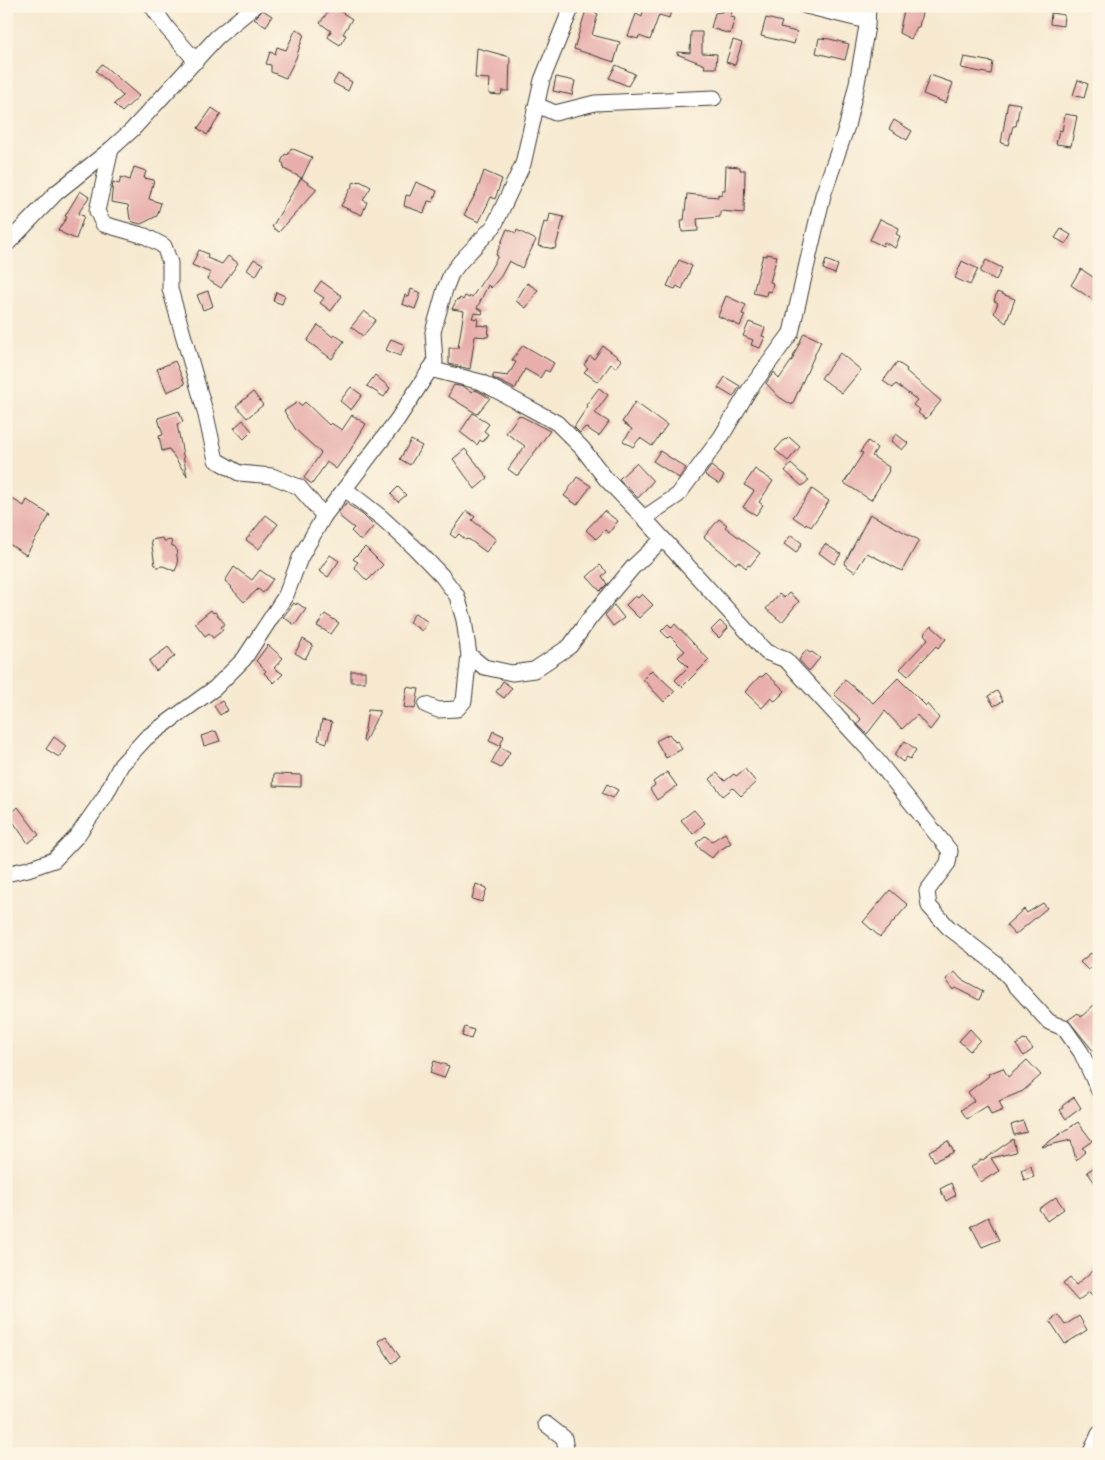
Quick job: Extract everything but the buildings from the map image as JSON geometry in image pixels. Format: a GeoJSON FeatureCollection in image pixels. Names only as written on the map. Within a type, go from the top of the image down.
{"type":"FeatureCollection","features":[{"type":"Feature","properties":{"kind":"street"},"geometry":{"type":"LineString","coordinates":[[152,6],[167,28],[196,61]]}},
{"type":"Feature","properties":{"kind":"street"},"geometry":{"type":"LineString","coordinates":[[6,245],[56,193],[132,130],[217,38],[255,6]]}},
{"type":"Feature","properties":{"kind":"street"},"geometry":{"type":"LineString","coordinates":[[6,874],[28,870],[54,860],[77,836],[105,796],[121,765],[146,738],[215,688],[244,659],[286,595],[300,558],[324,516],[397,420],[436,362],[433,332],[445,288],[451,274],[460,262],[494,226],[524,164],[542,80],[572,6]]}},
{"type":"Feature","properties":{"kind":"street"},"geometry":{"type":"LineString","coordinates":[[644,518],[678,496],[721,437],[749,390],[791,333],[823,195],[847,126],[857,83],[868,14],[806,6]]}},
{"type":"Feature","properties":{"kind":"street"},"geometry":{"type":"LineString","coordinates":[[537,105],[556,113],[595,103],[714,98]]}},
{"type":"Feature","properties":{"kind":"street"},"geometry":{"type":"LineString","coordinates":[[111,149],[97,210],[103,224],[145,236],[164,246],[170,263],[170,289],[205,411],[216,460],[239,473],[272,476],[299,488],[324,516]]}},
{"type":"Feature","properties":{"kind":"street"},"geometry":{"type":"LineString","coordinates":[[430,369],[481,382],[557,423],[582,448],[606,479],[766,652],[786,660],[868,749],[950,851],[948,863],[927,891],[929,906],[948,927],[996,964],[1049,1022],[1064,1028],[1081,1052],[1099,1091]]}},
{"type":"Feature","properties":{"kind":"street"},"geometry":{"type":"LineString","coordinates":[[345,489],[382,518],[415,548],[442,576],[457,596],[464,620],[469,655],[464,701],[457,709],[438,710],[426,705]]}},
{"type":"Feature","properties":{"kind":"street"},"geometry":{"type":"LineString","coordinates":[[469,655],[484,668],[512,673],[534,670],[570,646],[590,618],[634,566],[663,539]]}},
{"type":"Feature","properties":{"kind":"street"},"geometry":{"type":"LineString","coordinates":[[546,1424],[564,1438],[567,1454]]}},
{"type":"Feature","properties":{"kind":"street"},"geometry":{"type":"LineString","coordinates":[[1090,1454],[1099,1434]]}}]}
